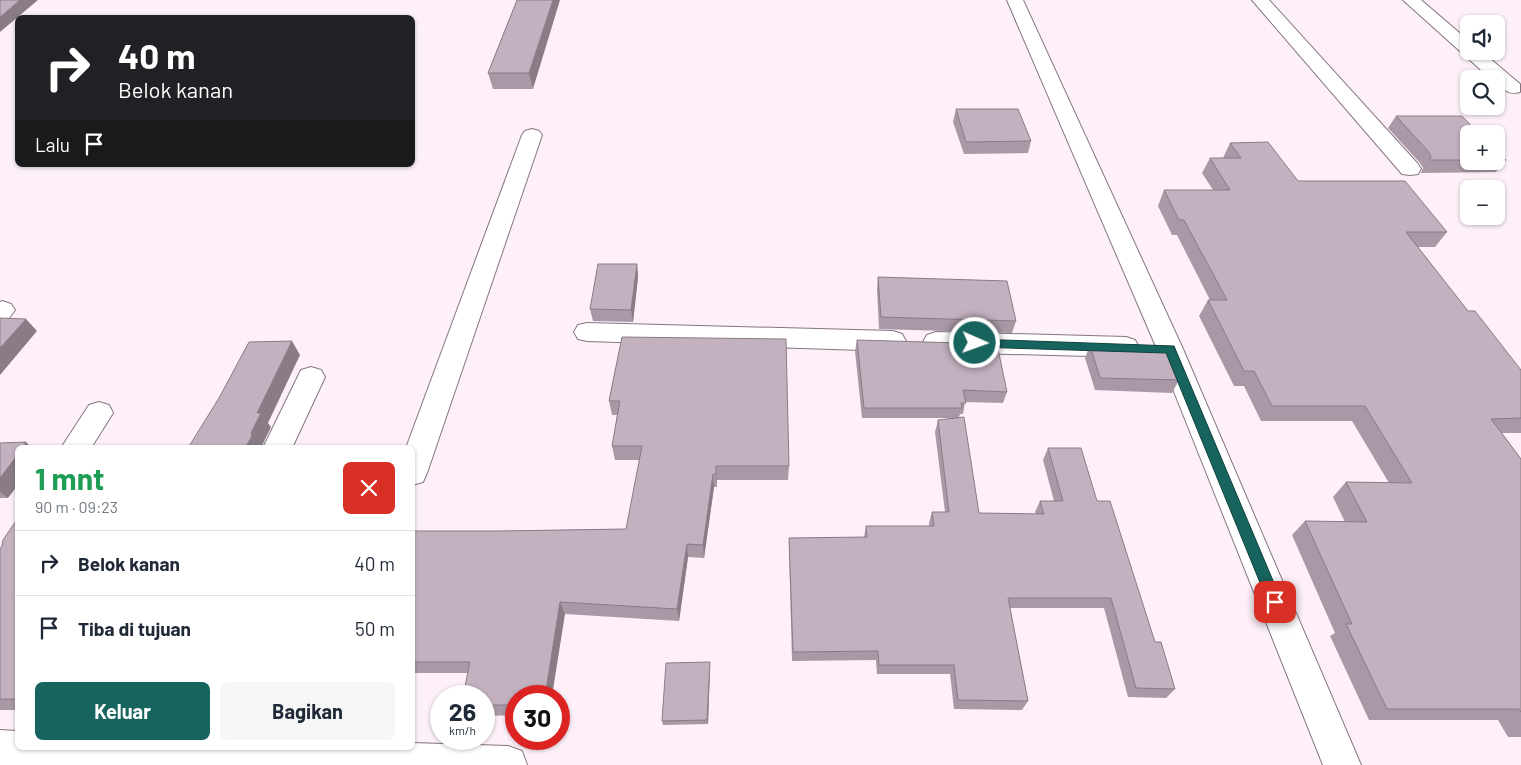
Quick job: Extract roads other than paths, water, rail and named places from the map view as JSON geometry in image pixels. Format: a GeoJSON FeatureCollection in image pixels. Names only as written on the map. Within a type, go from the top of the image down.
{"type":"FeatureCollection","features":[{"type":"Feature","properties":{"kind":"street"},"geometry":{"type":"LineString","coordinates":[[1015,0],[1170,349],[1342,765]]}},
{"type":"Feature","properties":{"kind":"street"},"geometry":{"type":"LineString","coordinates":[[1260,0],[1410,168]]}},
{"type":"Feature","properties":{"kind":"street"},"geometry":{"type":"LineString","coordinates":[[1411,0],[1460,42]]}},
{"type":"Feature","properties":{"kind":"street"},"geometry":{"type":"LineString","coordinates":[[1480,60],[1513,88]]}},
{"type":"Feature","properties":{"kind":"street"},"geometry":{"type":"LineString","coordinates":[[415,465],[532,135]]}},
{"type":"Feature","properties":{"kind":"street"},"geometry":{"type":"LineString","coordinates":[[587,332],[1170,349]]}},
{"type":"Feature","properties":{"kind":"street"},"geometry":{"type":"LineString","coordinates":[[278,445],[312,377]]}},
{"type":"Feature","properties":{"kind":"street"},"geometry":{"type":"LineString","coordinates":[[77,445],[99,413]]}},
{"type":"Feature","properties":{"kind":"street"},"geometry":{"type":"LineString","coordinates":[[0,749],[15,749]]}},
{"type":"Feature","properties":{"kind":"street"},"geometry":{"type":"LineString","coordinates":[[130,750],[508,765]]}}]}
